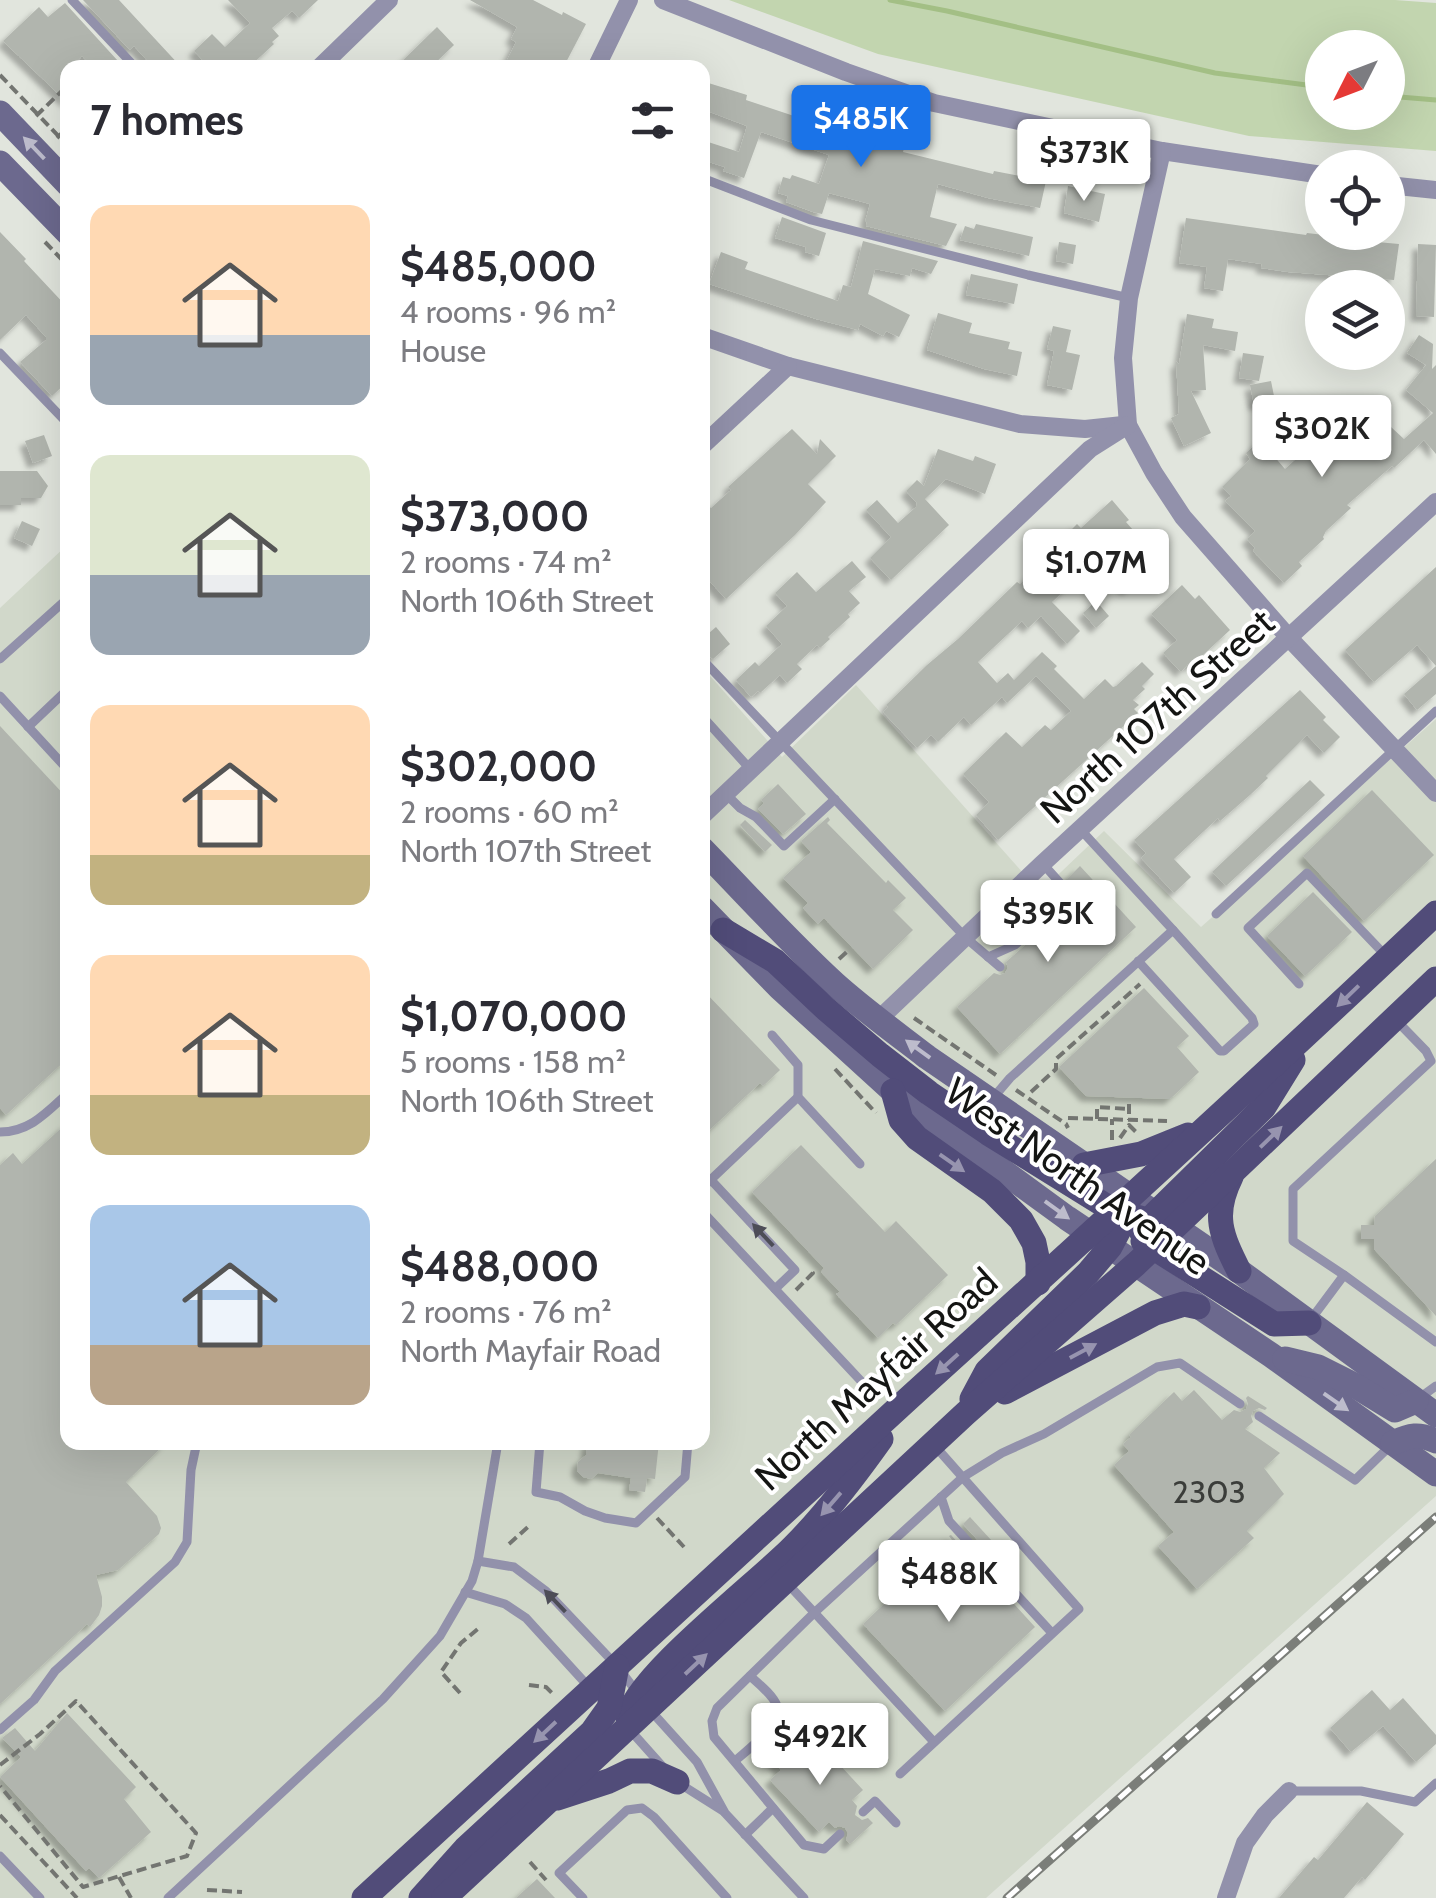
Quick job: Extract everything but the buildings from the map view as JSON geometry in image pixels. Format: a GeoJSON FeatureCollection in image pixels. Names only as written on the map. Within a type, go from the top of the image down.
{"type":"FeatureCollection","features":[{"type":"Feature","properties":{"kind":"main road"},"geometry":{"type":"LineString","coordinates":[[0,113],[60,176]]}},
{"type":"Feature","properties":{"kind":"main road"},"geometry":{"type":"LineString","coordinates":[[0,162],[60,225]]}},
{"type":"Feature","properties":{"kind":"main road","name":"West North Avenue"},"geometry":{"type":"LineString","coordinates":[[710,857],[836,985],[878,1020],[995,1089],[1084,1165],[1198,1307],[1436,1474]]}},
{"type":"Feature","properties":{"kind":"main road","name":"North Mayfair Road"},"geometry":{"type":"LineString","coordinates":[[643,1701],[785,1581],[966,1413],[1133,1229],[1206,1127],[1436,912]]}},
{"type":"Feature","properties":{"kind":"main road","name":"West North Avenue"},"geometry":{"type":"LineString","coordinates":[[710,916],[780,988],[893,1091],[1133,1229],[1239,1271],[1429,1401]]}},
{"type":"Feature","properties":{"kind":"main road"},"geometry":{"type":"LineString","coordinates":[[723,930],[775,961],[826,1010],[929,1093],[1274,1324],[1309,1322]]}},
{"type":"Feature","properties":{"kind":"main road","name":"North Mayfair Road"},"geometry":{"type":"LineString","coordinates":[[364,1898],[600,1699],[617,1666],[1038,1283],[1233,1173],[1436,979]]}},
{"type":"Feature","properties":{"kind":"main road"},"geometry":{"type":"LineString","coordinates":[[1133,1229],[1264,1107],[1311,1031]]}},
{"type":"Feature","properties":{"kind":"main road"},"geometry":{"type":"LineString","coordinates":[[893,1091],[902,1120],[917,1138],[992,1190],[1021,1220],[1034,1243],[1038,1283]]}},
{"type":"Feature","properties":{"kind":"main road"},"geometry":{"type":"LineString","coordinates":[[1084,1165],[1141,1154],[1206,1127]]}},
{"type":"Feature","properties":{"kind":"main road"},"geometry":{"type":"LineString","coordinates":[[1233,1173],[1219,1211],[1226,1245],[1239,1271]]}},
{"type":"Feature","properties":{"kind":"main road"},"geometry":{"type":"LineString","coordinates":[[966,1413],[1155,1314],[1184,1304],[1198,1307]]}},
{"type":"Feature","properties":{"kind":"main road"},"geometry":{"type":"LineString","coordinates":[[1271,1356],[1318,1367],[1395,1410],[1429,1401]]}},
{"type":"Feature","properties":{"kind":"main road"},"geometry":{"type":"LineString","coordinates":[[444,1898],[627,1728],[629,1709],[643,1701],[668,1662],[792,1548],[846,1486],[909,1398]]}},
{"type":"Feature","properties":{"kind":"main road"},"geometry":{"type":"LineString","coordinates":[[1394,1443],[1409,1435],[1436,1441]]}},
{"type":"Feature","properties":{"kind":"main road"},"geometry":{"type":"LineString","coordinates":[[421,1898],[464,1849],[592,1732],[600,1699]]}},
{"type":"Feature","properties":{"kind":"main road"},"geometry":{"type":"LineString","coordinates":[[548,1802],[630,1771],[652,1771],[677,1782]]}},
{"type":"Feature","properties":{"kind":"street"},"geometry":{"type":"LineString","coordinates":[[327,60],[390,0]]}},
{"type":"Feature","properties":{"kind":"street"},"geometry":{"type":"LineString","coordinates":[[600,60],[629,0]]}},
{"type":"Feature","properties":{"kind":"street"},"geometry":{"type":"LineString","coordinates":[[663,0],[934,103],[1162,151],[1305,172]]}},
{"type":"Feature","properties":{"kind":"street"},"geometry":{"type":"LineString","coordinates":[[1162,151],[1130,298],[1123,358],[1128,425],[1183,517],[1436,793]]}},
{"type":"Feature","properties":{"kind":"street"},"geometry":{"type":"LineString","coordinates":[[1405,186],[1436,190]]}},
{"type":"Feature","properties":{"kind":"street"},"geometry":{"type":"LineString","coordinates":[[710,339],[788,366],[1020,424],[1085,429],[1128,425]]}},
{"type":"Feature","properties":{"kind":"street"},"geometry":{"type":"LineString","coordinates":[[710,439],[788,366]]}},
{"type":"Feature","properties":{"kind":"street"},"geometry":{"type":"LineString","coordinates":[[710,809],[1090,449],[1128,425]]}},
{"type":"Feature","properties":{"kind":"street","name":"North 107th Street"},"geometry":{"type":"LineString","coordinates":[[878,1020],[1436,502]]}},
{"type":"Feature","properties":{"kind":"street"},"geometry":{"type":"LineString","coordinates":[[1226,1898],[1245,1843],[1289,1791]]}},
{"type":"Feature","properties":{"kind":"lane"},"geometry":{"type":"LineString","coordinates":[[72,0],[128,60]]}},
{"type":"Feature","properties":{"kind":"lane"},"geometry":{"type":"LineString","coordinates":[[710,181],[811,220],[1130,298]]}},
{"type":"Feature","properties":{"kind":"lane"},"geometry":{"type":"LineString","coordinates":[[0,354],[60,416]]}},
{"type":"Feature","properties":{"kind":"lane"},"geometry":{"type":"LineString","coordinates":[[0,659],[60,605]]}},
{"type":"Feature","properties":{"kind":"lane"},"geometry":{"type":"LineString","coordinates":[[710,667],[966,938],[1000,968]]}},
{"type":"Feature","properties":{"kind":"lane"},"geometry":{"type":"LineString","coordinates":[[0,696],[60,761]]}},
{"type":"Feature","properties":{"kind":"lane"},"geometry":{"type":"LineString","coordinates":[[28,727],[60,697]]}},
{"type":"Feature","properties":{"kind":"lane"},"geometry":{"type":"LineString","coordinates":[[1216,914],[1436,711]]}},
{"type":"Feature","properties":{"kind":"lane"},"geometry":{"type":"LineString","coordinates":[[710,725],[752,770]]}},
{"type":"Feature","properties":{"kind":"lane"},"geometry":{"type":"LineString","coordinates":[[726,794],[740,808],[756,816],[784,846],[835,799]]}},
{"type":"Feature","properties":{"kind":"lane"},"geometry":{"type":"LineString","coordinates":[[1080,830],[1254,1022],[1232,1045],[1220,1050],[1138,961]]}},
{"type":"Feature","properties":{"kind":"lane"},"geometry":{"type":"LineString","coordinates":[[1042,864],[1061,884]]}},
{"type":"Feature","properties":{"kind":"lane"},"geometry":{"type":"LineString","coordinates":[[1299,984],[1248,928],[1307,873],[1388,958]]}},
{"type":"Feature","properties":{"kind":"lane"},"geometry":{"type":"LineString","coordinates":[[988,957],[1015,946],[1072,894]]}},
{"type":"Feature","properties":{"kind":"lane"},"geometry":{"type":"LineString","coordinates":[[995,1089],[1173,930]]}},
{"type":"Feature","properties":{"kind":"lane"},"geometry":{"type":"LineString","coordinates":[[1394,1018],[1433,1063],[1292,1189],[1293,1242],[1435,1340]]}},
{"type":"Feature","properties":{"kind":"lane"},"geometry":{"type":"LineString","coordinates":[[772,1035],[798,1065],[798,1097],[860,1164]]}},
{"type":"Feature","properties":{"kind":"lane"},"geometry":{"type":"LineString","coordinates":[[710,1180],[798,1097]]}},
{"type":"Feature","properties":{"kind":"lane"},"geometry":{"type":"LineString","coordinates":[[0,1132],[32,1125],[60,1099]]}},
{"type":"Feature","properties":{"kind":"lane"},"geometry":{"type":"LineString","coordinates":[[710,1188],[795,1270],[775,1289]]}},
{"type":"Feature","properties":{"kind":"lane"},"geometry":{"type":"LineString","coordinates":[[710,1220],[860,1380]]}},
{"type":"Feature","properties":{"kind":"lane"},"geometry":{"type":"LineString","coordinates":[[1309,1322],[1344,1275]]}},
{"type":"Feature","properties":{"kind":"lane"},"geometry":{"type":"LineString","coordinates":[[840,1834],[824,1848],[804,1845],[714,1737],[712,1721],[717,1708],[963,1477],[1002,1453],[1044,1434],[1158,1367],[1180,1363],[1240,1404]]}},
{"type":"Feature","properties":{"kind":"lane"},"geometry":{"type":"LineString","coordinates":[[1259,1416],[1355,1480],[1394,1443]]}},
{"type":"Feature","properties":{"kind":"lane"},"geometry":{"type":"LineString","coordinates":[[900,1774],[1079,1609],[933,1444]]}},
{"type":"Feature","properties":{"kind":"lane"},"geometry":{"type":"LineString","coordinates":[[0,1730],[34,1700],[55,1671],[176,1562],[187,1542],[190,1470],[196,1450]]}},
{"type":"Feature","properties":{"kind":"lane"},"geometry":{"type":"LineString","coordinates":[[168,1898],[383,1699],[440,1636],[472,1581],[497,1450]]}},
{"type":"Feature","properties":{"kind":"lane"},"geometry":{"type":"LineString","coordinates":[[539,1450],[536,1492],[560,1497],[606,1518],[636,1522],[685,1477],[687,1450]]}},
{"type":"Feature","properties":{"kind":"lane"},"geometry":{"type":"LineString","coordinates":[[941,1497],[949,1521],[1052,1634]]}},
{"type":"Feature","properties":{"kind":"lane"},"geometry":{"type":"LineString","coordinates":[[478,1561],[514,1567],[546,1591],[617,1666],[696,1762],[725,1813],[804,1898]]}},
{"type":"Feature","properties":{"kind":"lane"},"geometry":{"type":"LineString","coordinates":[[785,1581],[934,1742]]}},
{"type":"Feature","properties":{"kind":"lane"},"geometry":{"type":"LineString","coordinates":[[465,1592],[505,1604],[526,1618],[677,1782],[725,1813]]}},
{"type":"Feature","properties":{"kind":"lane"},"geometry":{"type":"LineString","coordinates":[[735,1762],[773,1725],[778,1715],[777,1704],[750,1676]]}},
{"type":"Feature","properties":{"kind":"lane"},"geometry":{"type":"LineString","coordinates":[[1289,1791],[1361,1791],[1415,1802],[1436,1783]]}},
{"type":"Feature","properties":{"kind":"lane"},"geometry":{"type":"LineString","coordinates":[[863,1812],[875,1801],[896,1823]]}},
{"type":"Feature","properties":{"kind":"lane"},"geometry":{"type":"LineString","coordinates":[[583,1898],[559,1873],[626,1810],[642,1808],[727,1898]]}},
{"type":"Feature","properties":{"kind":"lane"},"geometry":{"type":"LineString","coordinates":[[745,1835],[773,1808]]}},
{"type":"Feature","properties":{"kind":"lane"},"geometry":{"type":"LineString","coordinates":[[0,1856],[40,1898]]}},
{"type":"Feature","properties":{"kind":"path"},"geometry":{"type":"LineString","coordinates":[[0,75],[58,136],[50,144]]}},
{"type":"Feature","properties":{"kind":"path"},"geometry":{"type":"LineString","coordinates":[[28,122],[60,92]]}},
{"type":"Feature","properties":{"kind":"path"},"geometry":{"type":"LineString","coordinates":[[832,950],[838,960],[850,948]]}},
{"type":"Feature","properties":{"kind":"path"},"geometry":{"type":"LineString","coordinates":[[1032,1092],[1056,1069],[1056,1059],[1151,974]]}},
{"type":"Feature","properties":{"kind":"path"},"geometry":{"type":"LineString","coordinates":[[908,1014],[995,1089]]}},
{"type":"Feature","properties":{"kind":"path"},"geometry":{"type":"LineString","coordinates":[[1097,1119],[1097,1107],[1129,1107],[1129,1122],[1120,1138]]}},
{"type":"Feature","properties":{"kind":"path"},"geometry":{"type":"LineString","coordinates":[[1068,1118],[1176,1121]]}},
{"type":"Feature","properties":{"kind":"path"},"geometry":{"type":"LineString","coordinates":[[1111,1144],[1112,1119]]}},
{"type":"Feature","properties":{"kind":"path"},"geometry":{"type":"LineString","coordinates":[[1129,1122],[1139,1136]]}},
{"type":"Feature","properties":{"kind":"path"},"geometry":{"type":"LineString","coordinates":[[650,1510],[684,1547]]}},
{"type":"Feature","properties":{"kind":"path"},"geometry":{"type":"LineString","coordinates":[[509,1544],[528,1527]]}},
{"type":"Feature","properties":{"kind":"path"},"geometry":{"type":"LineString","coordinates":[[460,1692],[441,1672],[478,1628]]}},
{"type":"Feature","properties":{"kind":"path"},"geometry":{"type":"LineString","coordinates":[[529,1686],[546,1686],[557,1698]]}},
{"type":"Feature","properties":{"kind":"path"},"geometry":{"type":"LineString","coordinates":[[0,1765],[76,1701],[196,1833],[188,1856],[82,1888],[0,1786]]}},
{"type":"Feature","properties":{"kind":"path"},"geometry":{"type":"LineString","coordinates":[[0,1815],[77,1898]]}},
{"type":"Feature","properties":{"kind":"path"},"geometry":{"type":"LineString","coordinates":[[119,1877],[131,1898]]}},
{"type":"Feature","properties":{"kind":"path"},"geometry":{"type":"LineString","coordinates":[[207,1890],[242,1892]]}},
{"type":"Feature","properties":{"kind":"shaded area"},"geometry":{"type":"Polygon","coordinates":[[[60,552],[60,1450],[710,1450],[710,676],[782,757],[856,685],[1040,892],[1104,831],[1201,927],[1436,719],[1436,1496],[986,1898],[0,1898],[0,608],[60,552]]]}},
{"type":"Feature","properties":{"kind":"green space"},"geometry":{"type":"Polygon","coordinates":[[[729,0],[1436,3],[1436,151],[1249,136],[878,54],[729,0]]]}},
{"type":"Feature","properties":{"kind":"waterway"},"geometry":{"type":"LineString","coordinates":[[890,0],[1215,73],[1305,85]]}},
{"type":"Feature","properties":{"kind":"waterway"},"geometry":{"type":"LineString","coordinates":[[1405,97],[1436,100]]}},
{"type":"Feature","properties":{"kind":"railway"},"geometry":{"type":"LineString","coordinates":[[1007,1898],[1436,1517]]}}]}
